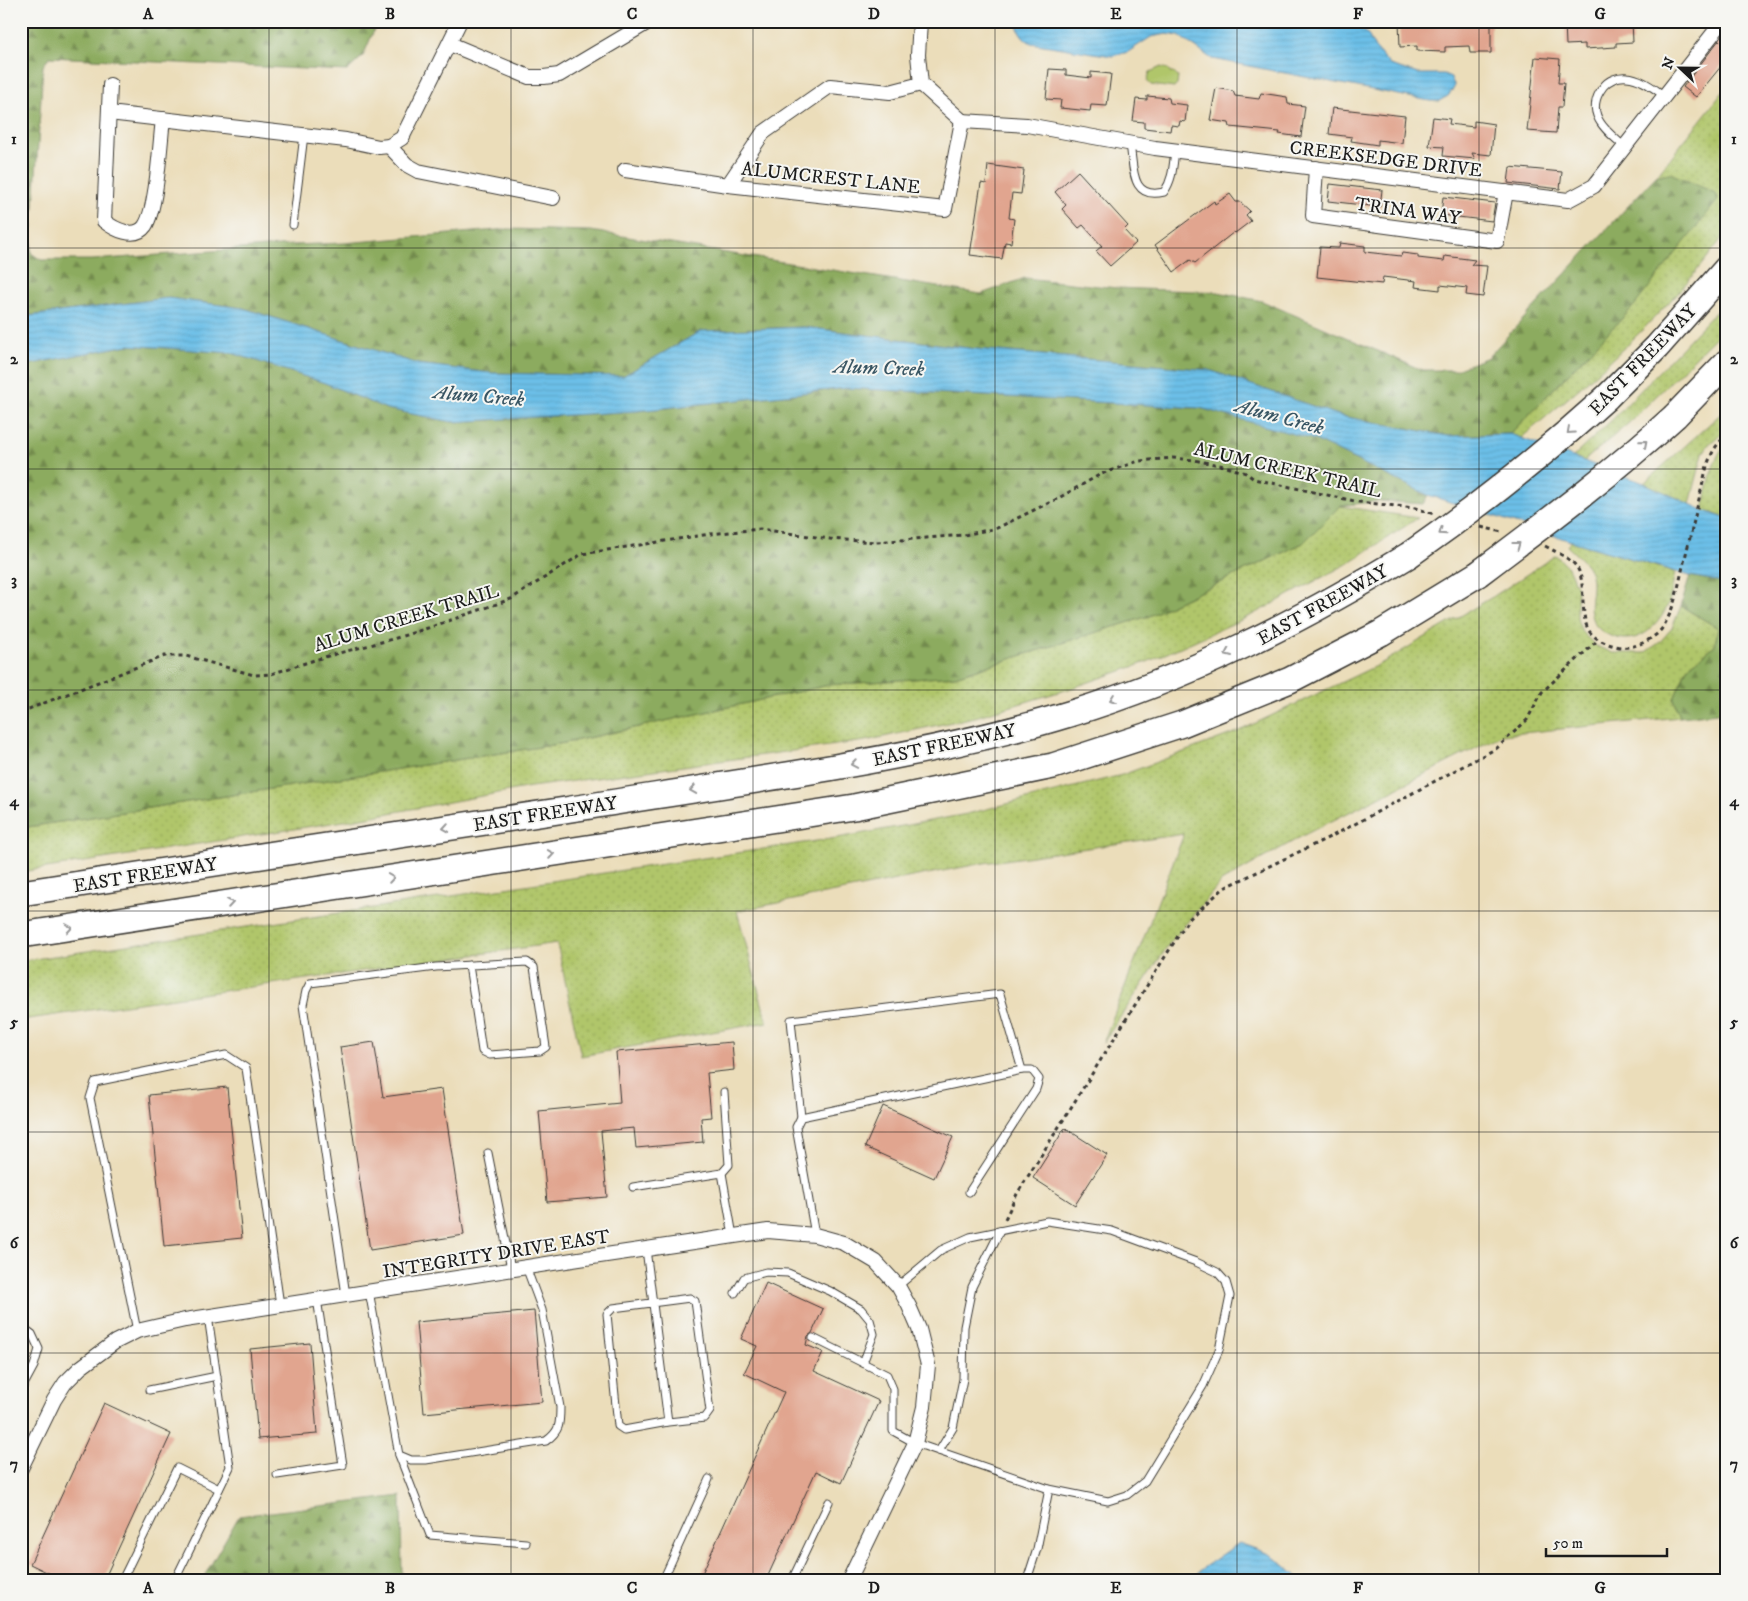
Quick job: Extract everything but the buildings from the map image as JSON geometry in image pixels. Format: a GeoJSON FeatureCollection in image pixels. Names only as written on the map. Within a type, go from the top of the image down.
{"type":"FeatureCollection","features":[{"type":"Feature","properties":{"kind":"highway","name":"EAST FREEWAY"},"geometry":{"type":"LineString","coordinates":[[21,893],[770,778],[906,755],[1073,713],[1159,683],[1264,637],[1338,598],[1409,555],[1460,519],[1559,441],[1606,398],[1657,347],[1727,268]]}},
{"type":"Feature","properties":{"kind":"highway"},"geometry":{"type":"LineString","coordinates":[[21,935],[854,807],[1053,766],[1182,724],[1290,680],[1381,633],[1478,574],[1570,505],[1641,447],[1675,416],[1727,362]]}},
{"type":"Feature","properties":{"kind":"highway"},"geometry":{"type":"LineString","coordinates":[[1675,416],[1727,377]]}},
{"type":"Feature","properties":{"kind":"street"},"geometry":{"type":"LineString","coordinates":[[109,113],[346,140],[378,147],[389,146],[402,138],[460,21]]}},
{"type":"Feature","properties":{"kind":"street"},"geometry":{"type":"LineString","coordinates":[[450,44],[529,77],[544,77],[558,75],[650,21]]}},
{"type":"Feature","properties":{"kind":"street"},"geometry":{"type":"LineString","coordinates":[[920,21],[918,55],[921,84],[962,122]]}},
{"type":"Feature","properties":{"kind":"street","name":"CREEKSEDGE DRIVE"},"geometry":{"type":"LineString","coordinates":[[962,122],[1027,125],[1174,150],[1568,200],[1594,186],[1723,21]]}},
{"type":"Feature","properties":{"kind":"street"},"geometry":{"type":"LineString","coordinates":[[728,185],[763,133],[830,86],[890,92],[921,84]]}},
{"type":"Feature","properties":{"kind":"street"},"geometry":{"type":"LineString","coordinates":[[110,85],[104,221],[121,232],[136,232],[144,227],[150,212],[163,119]]}},
{"type":"Feature","properties":{"kind":"street","name":"ALUMCREST LANE"},"geometry":{"type":"LineString","coordinates":[[625,170],[728,185],[945,209],[962,122]]}},
{"type":"Feature","properties":{"kind":"street"},"geometry":{"type":"LineString","coordinates":[[389,146],[407,165],[418,171],[553,198]]}},
{"type":"Feature","properties":{"kind":"street","name":"TRINA WAY"},"geometry":{"type":"LineString","coordinates":[[1316,168],[1313,216],[1488,240],[1497,241],[1506,192]]}},
{"type":"Feature","properties":{"kind":"street","name":"INTEGRITY DRIVE EAST"},"geometry":{"type":"LineString","coordinates":[[21,1468],[54,1400],[65,1383],[80,1368],[116,1342],[137,1331],[208,1316],[768,1231],[815,1235],[844,1243],[861,1252],[876,1262],[896,1284],[909,1306],[919,1329],[928,1366],[924,1407],[914,1443],[849,1580]]}},
{"type":"Feature","properties":{"kind":"lane"},"geometry":{"type":"LineString","coordinates":[[1625,147],[1604,130],[1596,116],[1594,102],[1602,88],[1606,83],[1616,78],[1627,77],[1641,80],[1665,96]]}},
{"type":"Feature","properties":{"kind":"lane"},"geometry":{"type":"LineString","coordinates":[[293,224],[304,136]]}},
{"type":"Feature","properties":{"kind":"lane"},"geometry":{"type":"LineString","coordinates":[[1130,143],[1136,182],[1139,189],[1153,195],[1164,192],[1169,186],[1172,176],[1174,150]]}},
{"type":"Feature","properties":{"kind":"lane"},"geometry":{"type":"LineString","coordinates":[[346,1295],[303,1005],[306,992],[310,983],[436,967],[526,962],[534,967],[546,1047],[540,1051],[490,1055],[482,1051],[468,966]]}},
{"type":"Feature","properties":{"kind":"lane"},"geometry":{"type":"LineString","coordinates":[[815,1235],[796,1128],[802,1117],[791,1020],[1000,994],[1022,1070]]}},
{"type":"Feature","properties":{"kind":"lane"},"geometry":{"type":"LineString","coordinates":[[137,1331],[90,1098],[95,1082],[226,1055],[246,1068],[280,1305]]}},
{"type":"Feature","properties":{"kind":"lane"},"geometry":{"type":"LineString","coordinates":[[802,1117],[1022,1070],[1032,1070],[1039,1079],[1036,1089],[968,1192]]}},
{"type":"Feature","properties":{"kind":"lane"},"geometry":{"type":"LineString","coordinates":[[633,1187],[722,1173],[729,1165],[724,1092]]}},
{"type":"Feature","properties":{"kind":"lane"},"geometry":{"type":"LineString","coordinates":[[488,1153],[511,1269]]}},
{"type":"Feature","properties":{"kind":"lane"},"geometry":{"type":"LineString","coordinates":[[722,1173],[733,1236]]}},
{"type":"Feature","properties":{"kind":"lane"},"geometry":{"type":"LineString","coordinates":[[813,1338],[887,1374],[893,1389],[893,1432],[914,1443],[1049,1489],[1108,1502],[1127,1495],[1145,1481],[1203,1386],[1219,1350],[1230,1296],[1226,1282],[1217,1272],[1196,1262],[1112,1231],[1047,1221],[970,1237],[940,1250],[896,1284]]}},
{"type":"Feature","properties":{"kind":"lane"},"geometry":{"type":"LineString","coordinates":[[940,1451],[953,1428],[963,1379],[964,1327],[972,1287],[1000,1231]]}},
{"type":"Feature","properties":{"kind":"lane"},"geometry":{"type":"LineString","coordinates":[[646,1249],[668,1422]]}},
{"type":"Feature","properties":{"kind":"lane"},"geometry":{"type":"LineString","coordinates":[[399,1455],[411,1460],[426,1460],[546,1441],[556,1434],[560,1421],[560,1407],[542,1310],[526,1267]]}},
{"type":"Feature","properties":{"kind":"lane"},"geometry":{"type":"LineString","coordinates":[[735,1293],[744,1278],[766,1272],[788,1273],[830,1291],[861,1309],[870,1320],[874,1334],[863,1363]]}},
{"type":"Feature","properties":{"kind":"lane"},"geometry":{"type":"LineString","coordinates":[[369,1291],[399,1455],[430,1535],[526,1543]]}},
{"type":"Feature","properties":{"kind":"lane"},"geometry":{"type":"LineString","coordinates":[[690,1298],[695,1301],[710,1411],[705,1418],[668,1422],[624,1430],[618,1426],[607,1314],[613,1308],[690,1298]]}},
{"type":"Feature","properties":{"kind":"lane"},"geometry":{"type":"LineString","coordinates":[[277,1475],[343,1465],[317,1299]]}},
{"type":"Feature","properties":{"kind":"lane"},"geometry":{"type":"LineString","coordinates":[[175,1580],[230,1467],[208,1316]]}},
{"type":"Feature","properties":{"kind":"lane"},"geometry":{"type":"LineString","coordinates":[[21,1326],[32,1334],[39,1349],[34,1366],[21,1390]]}},
{"type":"Feature","properties":{"kind":"lane"},"geometry":{"type":"LineString","coordinates":[[149,1390],[217,1376]]}},
{"type":"Feature","properties":{"kind":"lane"},"geometry":{"type":"LineString","coordinates":[[132,1580],[124,1576],[177,1468],[219,1490]]}},
{"type":"Feature","properties":{"kind":"lane"},"geometry":{"type":"LineString","coordinates":[[663,1580],[709,1479]]}},
{"type":"Feature","properties":{"kind":"lane"},"geometry":{"type":"LineString","coordinates":[[1028,1580],[1037,1549],[1049,1489]]}},
{"type":"Feature","properties":{"kind":"lane"},"geometry":{"type":"LineString","coordinates":[[792,1580],[829,1502]]}},
{"type":"Feature","properties":{"kind":"path"},"geometry":{"type":"LineString","coordinates":[[1542,545],[1571,559],[1579,570],[1582,583],[1584,620],[1589,631],[1598,640],[1626,648],[1643,643],[1662,629],[1668,618],[1676,595],[1707,466],[1711,454],[1722,439],[1727,436]]}},
{"type":"Feature","properties":{"kind":"path","name":"ALUM CREEK TRAIL"},"geometry":{"type":"LineString","coordinates":[[21,712],[166,656],[186,656],[254,675],[271,674],[421,630],[511,599],[582,554],[710,534],[760,529],[830,539],[876,542],[964,535],[996,528],[1057,499],[1101,474],[1139,461],[1173,458],[1194,460],[1224,466],[1246,473],[1254,478],[1359,502],[1415,508],[1435,515]]}},
{"type":"Feature","properties":{"kind":"path"},"geometry":{"type":"LineString","coordinates":[[1480,527],[1508,534]]}},
{"type":"Feature","properties":{"kind":"path"},"geometry":{"type":"LineString","coordinates":[[1000,1231],[1017,1194],[1188,920],[1224,888],[1336,834],[1497,748],[1527,720],[1542,692],[1598,640]]}},
{"type":"Feature","properties":{"kind":"green space"},"geometry":{"type":"Polygon","coordinates":[[[21,21],[378,21],[363,56],[347,71],[49,57],[43,66],[31,253],[41,260],[92,260],[292,245],[344,243],[508,229],[591,231],[981,294],[1025,278],[1117,288],[1218,292],[1262,301],[1422,370],[1456,370],[1488,357],[1656,176],[1670,173],[1715,193],[1718,200],[1634,306],[1510,434],[1448,436],[1341,416],[1209,370],[976,349],[804,327],[701,331],[623,376],[491,373],[418,364],[243,308],[168,298],[21,318],[21,21]]]}},
{"type":"Feature","properties":{"kind":"green space"},"geometry":{"type":"Polygon","coordinates":[[[1161,67],[1168,69],[1170,73],[1174,73],[1178,77],[1177,85],[1174,88],[1151,85],[1147,81],[1150,72],[1161,67]]]}},
{"type":"Feature","properties":{"kind":"green space"},"geometry":{"type":"Polygon","coordinates":[[[1727,87],[1727,231],[1682,288],[1631,341],[1577,391],[1521,438],[1510,434],[1634,306],[1671,173],[1656,176],[1727,87]]]}},
{"type":"Feature","properties":{"kind":"green space"},"geometry":{"type":"Polygon","coordinates":[[[1727,300],[1727,326],[1630,422],[1584,461],[1573,457],[1616,416],[1727,300]]]}},
{"type":"Feature","properties":{"kind":"green space"},"geometry":{"type":"Polygon","coordinates":[[[128,345],[232,353],[325,383],[387,409],[453,422],[637,411],[847,388],[1200,408],[1315,440],[1428,495],[1423,504],[1379,501],[1340,506],[1303,543],[1149,616],[955,676],[829,685],[565,743],[21,828],[21,366],[128,345]]]}},
{"type":"Feature","properties":{"kind":"green space"},"geometry":{"type":"Polygon","coordinates":[[[1727,408],[1727,429],[1709,444],[1703,453],[1690,504],[1644,483],[1727,408]]]}},
{"type":"Feature","properties":{"kind":"green space"},"geometry":{"type":"Polygon","coordinates":[[[1727,444],[1726,518],[1703,510],[1717,457],[1727,444]]]}},
{"type":"Feature","properties":{"kind":"green space"},"geometry":{"type":"Polygon","coordinates":[[[1340,506],[1418,518],[1347,564],[1250,616],[1147,662],[1069,689],[975,717],[865,741],[531,787],[357,819],[21,872],[21,828],[565,743],[829,685],[955,676],[1149,616],[1303,543],[1340,506]]]}},
{"type":"Feature","properties":{"kind":"green space"},"geometry":{"type":"Polygon","coordinates":[[[1571,541],[1675,572],[1669,602],[1656,624],[1642,635],[1626,639],[1617,638],[1597,627],[1590,610],[1591,575],[1584,563],[1567,546],[1571,541]]]}},
{"type":"Feature","properties":{"kind":"green space"},"geometry":{"type":"Polygon","coordinates":[[[1556,555],[1568,567],[1577,588],[1577,619],[1582,632],[1596,646],[1613,653],[1644,653],[1659,643],[1672,628],[1681,606],[1718,628],[1715,645],[1687,668],[1674,699],[1680,717],[1502,735],[1306,834],[1221,882],[1170,943],[1103,1043],[1184,834],[984,863],[737,911],[767,1022],[581,1056],[557,943],[21,1020],[21,961],[843,837],[967,814],[1122,775],[1237,732],[1382,663],[1494,596],[1556,555]]]}},
{"type":"Feature","properties":{"kind":"green space"},"geometry":{"type":"Polygon","coordinates":[[[1690,576],[1727,583],[1727,712],[1680,717],[1674,699],[1687,668],[1715,645],[1718,628],[1681,606],[1690,576]]]}},
{"type":"Feature","properties":{"kind":"green space"},"geometry":{"type":"Polygon","coordinates":[[[401,1496],[402,1580],[202,1580],[239,1516],[401,1496]]]}},
{"type":"Feature","properties":{"kind":"water"},"geometry":{"type":"Polygon","coordinates":[[[1017,21],[1343,21],[1367,33],[1375,48],[1390,65],[1418,74],[1444,74],[1450,77],[1454,88],[1448,96],[1439,101],[1430,101],[1212,59],[1179,36],[1167,34],[1151,37],[1128,52],[1112,56],[1031,43],[1021,34],[1017,21]]]}},
{"type":"Feature","properties":{"kind":"water","name":"Alum Creek"},"geometry":{"type":"Polygon","coordinates":[[[168,298],[243,308],[418,364],[491,373],[623,376],[701,331],[804,327],[976,349],[1209,370],[1341,416],[1448,436],[1510,434],[1644,483],[1727,519],[1727,583],[1690,576],[1571,541],[1428,495],[1315,440],[1200,408],[847,388],[637,411],[453,422],[387,409],[325,383],[232,353],[128,345],[21,366],[21,318],[168,298]]]}},
{"type":"Feature","properties":{"kind":"water"},"geometry":{"type":"Polygon","coordinates":[[[1239,1543],[1270,1554],[1302,1580],[1189,1580],[1239,1543]]]}}]}
